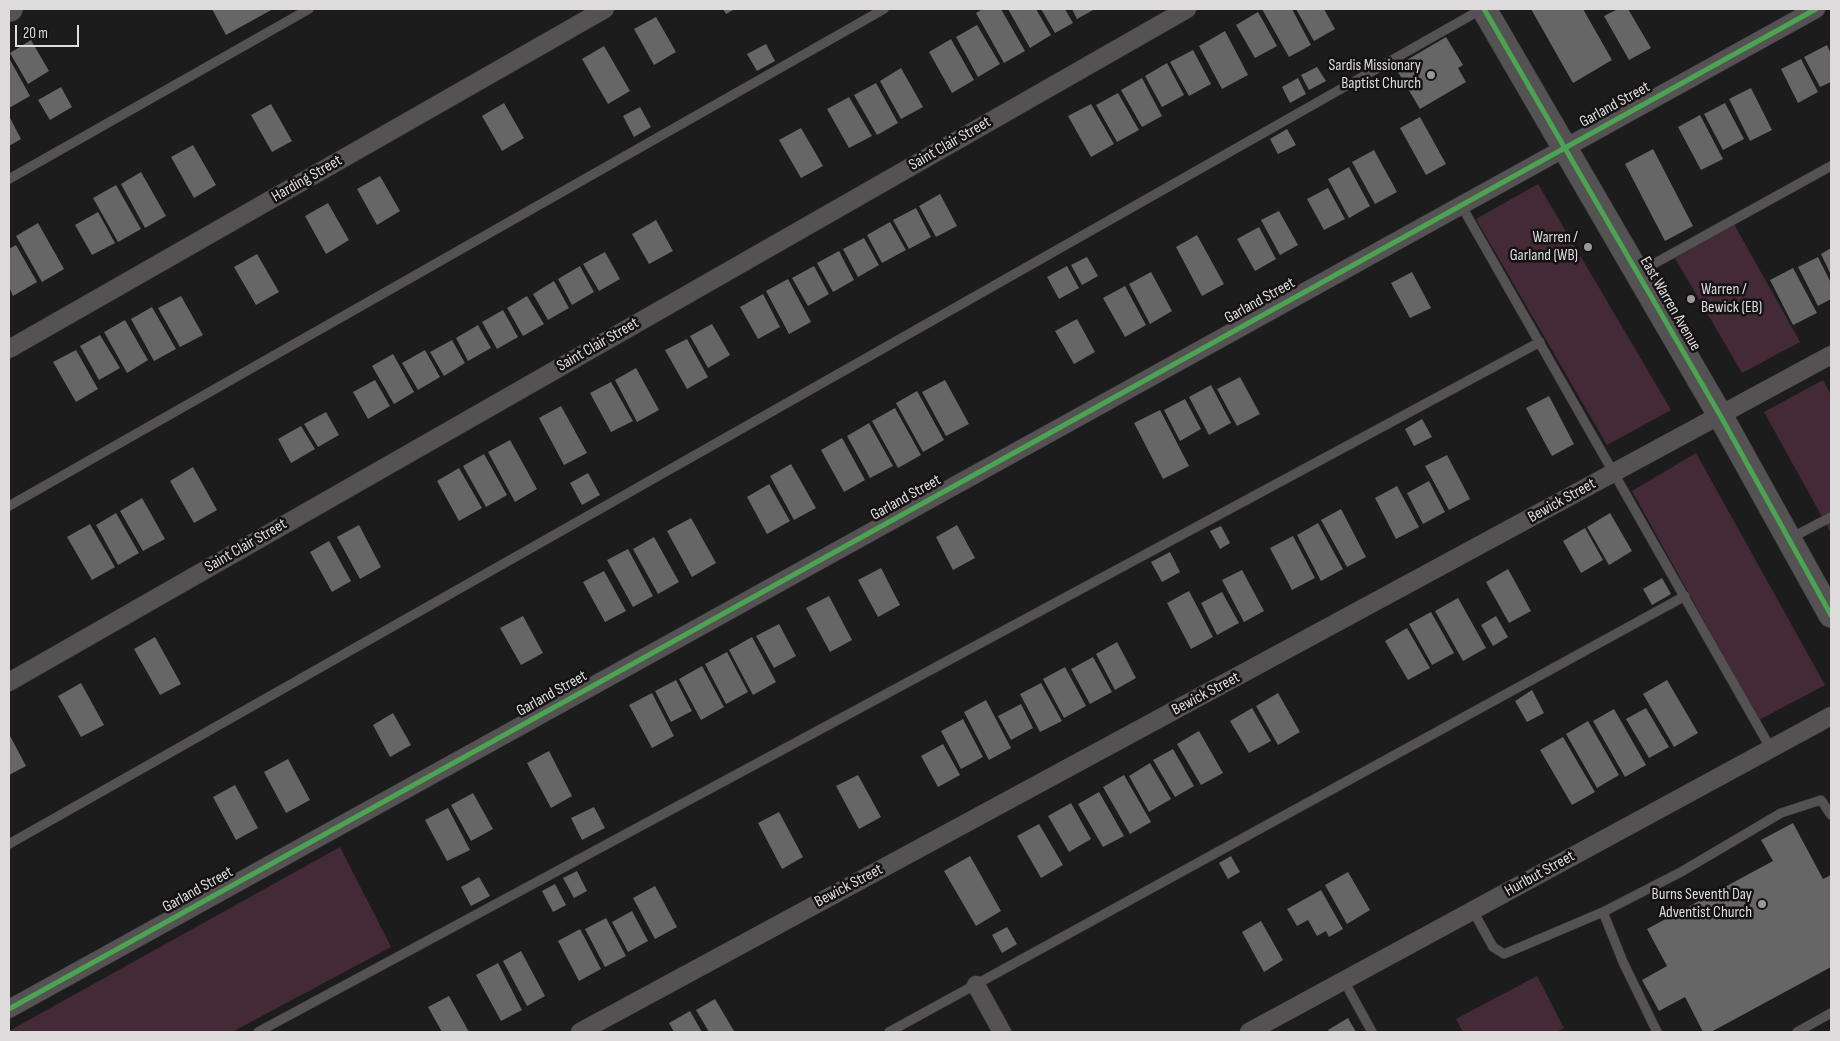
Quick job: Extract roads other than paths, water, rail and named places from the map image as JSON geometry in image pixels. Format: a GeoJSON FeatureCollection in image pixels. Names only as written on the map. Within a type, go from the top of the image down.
{"type":"FeatureCollection","features":[{"type":"Feature","properties":{"kind":"main road","name":"East Warren Avenue"},"geometry":{"type":"LineString","coordinates":[[1483,9],[1720,415],[1831,614]]}},
{"type":"Feature","properties":{"kind":"street","name":"Harding Street"},"geometry":{"type":"LineString","coordinates":[[9,348],[605,9]]}},
{"type":"Feature","properties":{"kind":"street","name":"Saint Clair Street"},"geometry":{"type":"LineString","coordinates":[[9,682],[1187,9]]}},
{"type":"Feature","properties":{"kind":"street","name":"Garland Street"},"geometry":{"type":"LineString","coordinates":[[9,1009],[1816,9]]}},
{"type":"Feature","properties":{"kind":"street","name":"Bewick Street"},"geometry":{"type":"LineString","coordinates":[[580,1032],[1831,355]]}},
{"type":"Feature","properties":{"kind":"street","name":"Hurlbut Street"},"geometry":{"type":"LineString","coordinates":[[1249,1032],[1831,716]]}},
{"type":"Feature","properties":{"kind":"street"},"geometry":{"type":"LineString","coordinates":[[976,985],[1002,1032]]}},
{"type":"Feature","properties":{"kind":"lane"},"geometry":{"type":"LineString","coordinates":[[9,179],[309,9]]}},
{"type":"Feature","properties":{"kind":"lane"},"geometry":{"type":"LineString","coordinates":[[9,506],[884,9]]}},
{"type":"Feature","properties":{"kind":"lane"},"geometry":{"type":"LineString","coordinates":[[9,844],[1483,9]]}},
{"type":"Feature","properties":{"kind":"lane"},"geometry":{"type":"LineString","coordinates":[[1637,273],[1831,166]]}},
{"type":"Feature","properties":{"kind":"lane"},"geometry":{"type":"LineString","coordinates":[[1461,205],[1771,749]]}},
{"type":"Feature","properties":{"kind":"lane"},"geometry":{"type":"LineString","coordinates":[[258,1032],[1540,342]]}},
{"type":"Feature","properties":{"kind":"lane"},"geometry":{"type":"LineString","coordinates":[[1789,539],[1831,517]]}},
{"type":"Feature","properties":{"kind":"lane"},"geometry":{"type":"LineString","coordinates":[[889,1032],[1685,596]]}},
{"type":"Feature","properties":{"kind":"lane"},"geometry":{"type":"LineString","coordinates":[[1473,911],[1493,947],[1504,954],[1603,912],[1681,872],[1781,813],[1820,800],[1831,814]]}},
{"type":"Feature","properties":{"kind":"lane"},"geometry":{"type":"LineString","coordinates":[[1603,912],[1623,962],[1657,1032]]}},
{"type":"Feature","properties":{"kind":"lane"},"geometry":{"type":"LineString","coordinates":[[1344,981],[1372,1032]]}},
{"type":"Feature","properties":{"kind":"lane"},"geometry":{"type":"LineString","coordinates":[[1797,1032],[1831,1013]]}},
{"type":"Feature","properties":{"kind":"place","name":"Sardis Missionary Baptist Church"},"geometry":{"type":"Point","coordinates":[1431,75]}},
{"type":"Feature","properties":{"kind":"place","name":"Warren / Garland (WB)"},"geometry":{"type":"Point","coordinates":[1588,247]}},
{"type":"Feature","properties":{"kind":"place","name":"Warren / Bewick (EB)"},"geometry":{"type":"Point","coordinates":[1691,299]}},
{"type":"Feature","properties":{"kind":"place","name":"Burns Seventh Day Adventist Church"},"geometry":{"type":"Point","coordinates":[1762,904]}}]}
